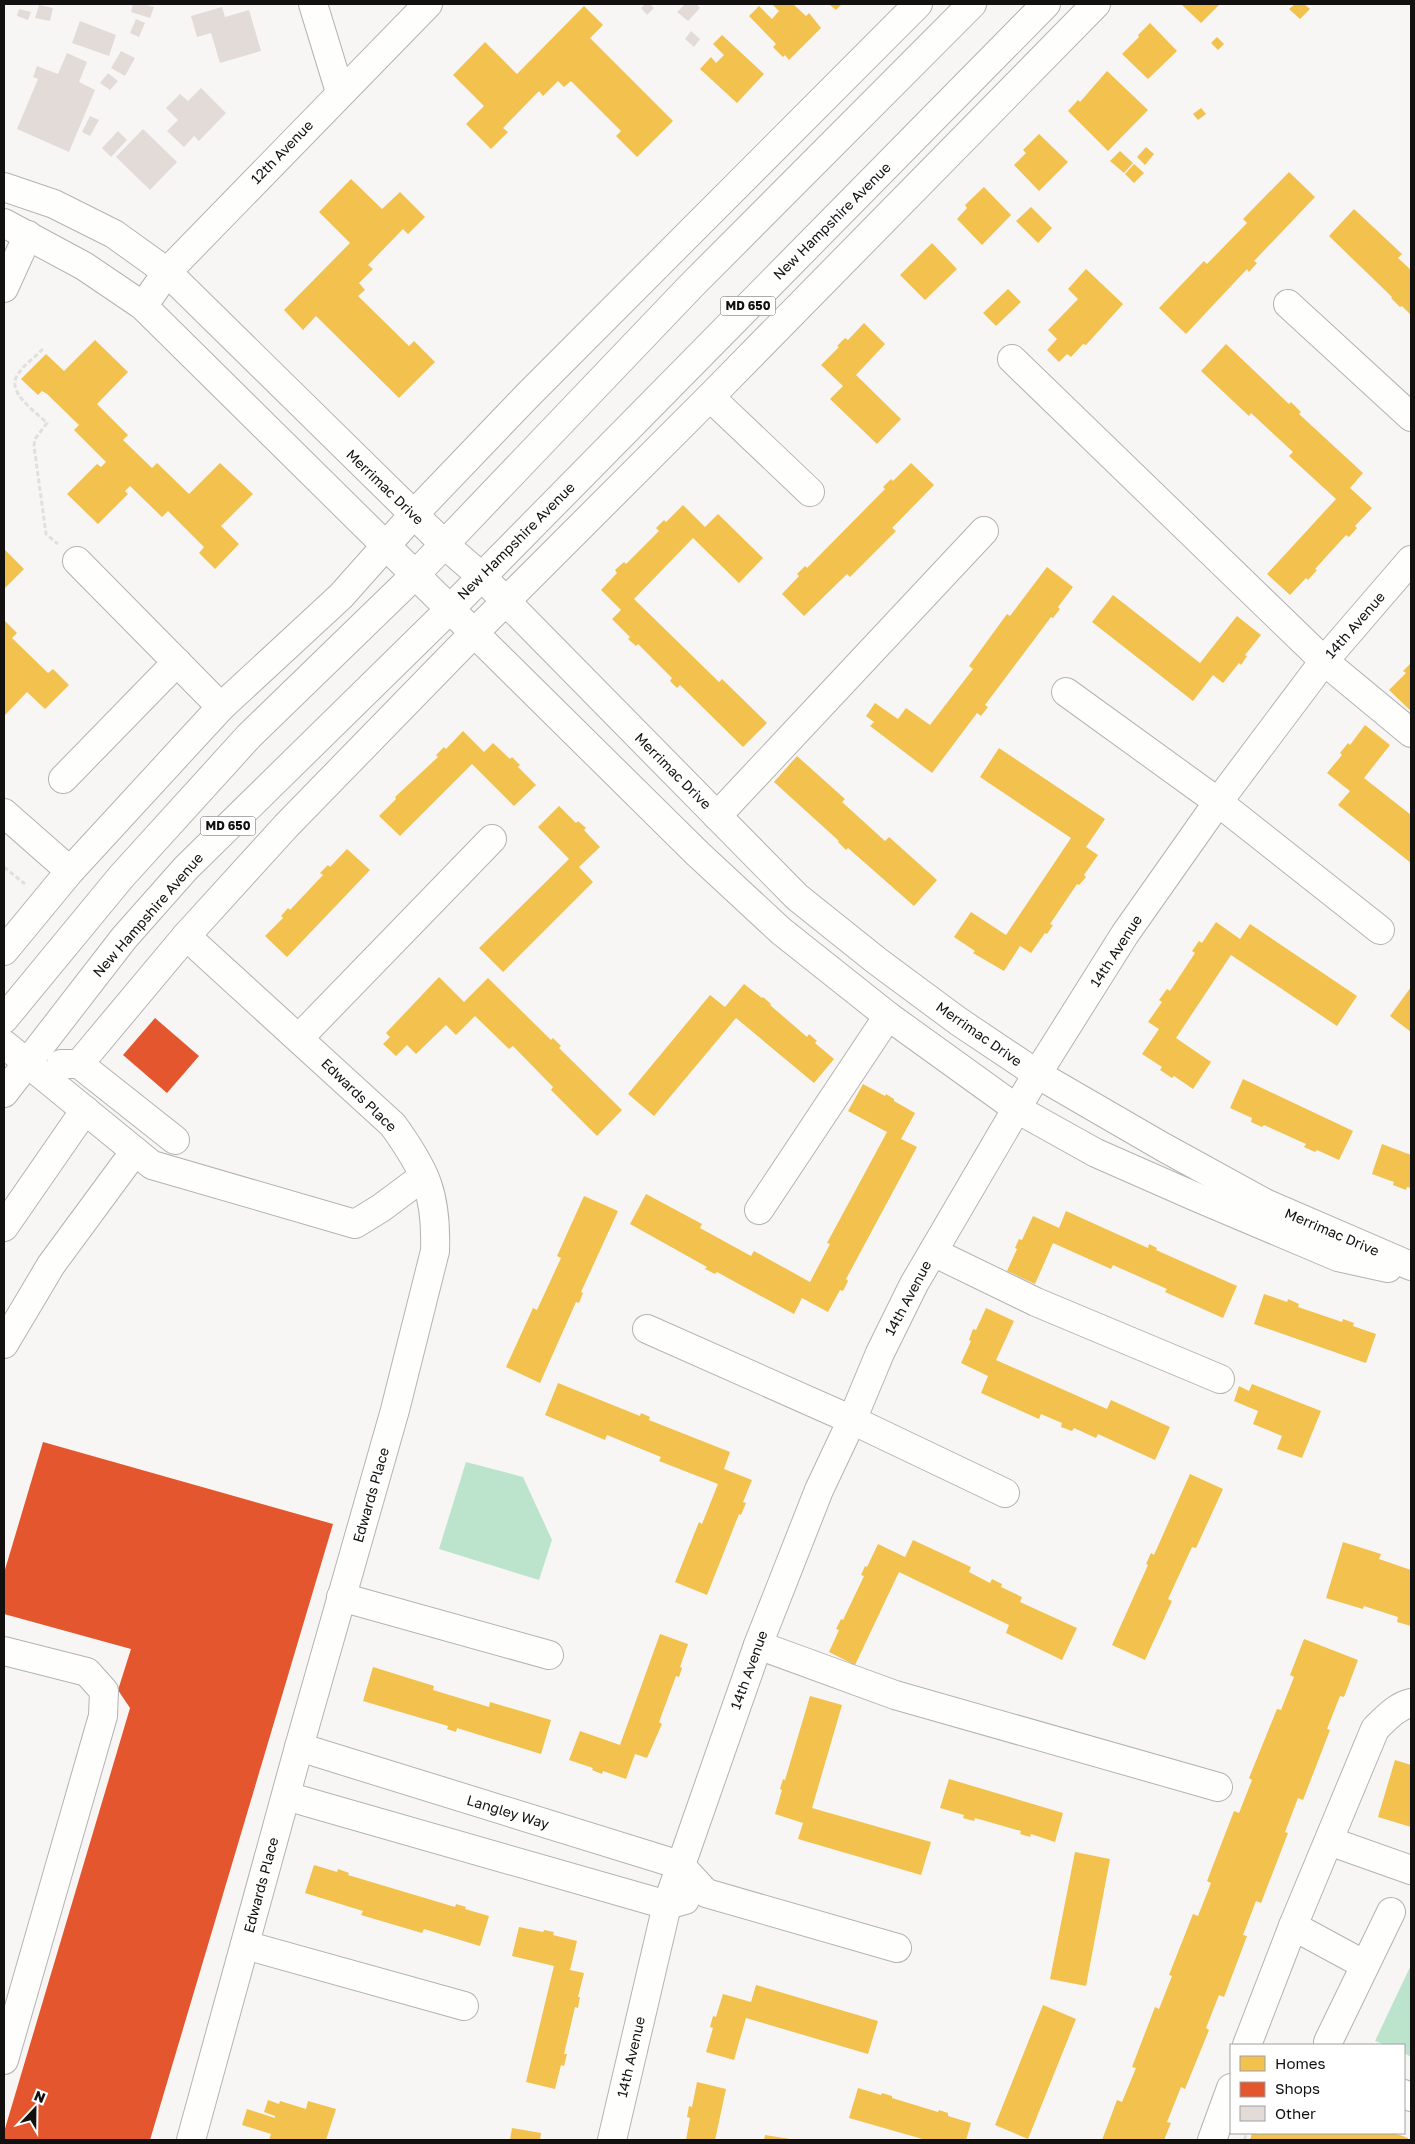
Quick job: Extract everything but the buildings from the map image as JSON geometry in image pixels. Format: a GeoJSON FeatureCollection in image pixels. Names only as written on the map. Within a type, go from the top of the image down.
{"type":"FeatureCollection","features":[{"type":"Feature","properties":{"kind":"street"},"geometry":{"type":"LineString","coordinates":[[313,4],[340,92]]}},
{"type":"Feature","properties":{"kind":"street","name":"12th Avenue"},"geometry":{"type":"LineString","coordinates":[[143,306],[167,272],[340,92],[428,4]]}},
{"type":"Feature","properties":{"kind":"street"},"geometry":{"type":"LineString","coordinates":[[4,951],[70,871],[221,707],[340,596],[414,514],[528,394],[918,4]]}},
{"type":"Feature","properties":{"kind":"street","name":"MD 650"},"geometry":{"type":"LineString","coordinates":[[4,1019],[121,877],[249,736],[415,575],[692,285],[972,4]]}},
{"type":"Feature","properties":{"kind":"street","name":"New Hampshire Avenue"},"geometry":{"type":"LineString","coordinates":[[4,1094],[124,938],[186,868],[450,609],[1046,4]]}},
{"type":"Feature","properties":{"kind":"street"},"geometry":{"type":"LineString","coordinates":[[79,1064],[186,936],[286,826],[474,633],[710,397],[1096,4]]}},
{"type":"Feature","properties":{"kind":"street","name":"Merrimac Drive"},"geometry":{"type":"LineString","coordinates":[[4,187],[54,204],[114,234],[167,272],[444,544],[482,576],[797,898],[877,961],[958,1021],[1037,1074],[1265,1203],[1411,1266]]}},
{"type":"Feature","properties":{"kind":"street","name":"Merrimac Drive"},"geometry":{"type":"LineString","coordinates":[[4,223],[84,266],[143,306],[744,897],[781,931],[888,1016],[1016,1109],[1096,1153],[1338,1258],[1411,1273]]}},
{"type":"Feature","properties":{"kind":"street"},"geometry":{"type":"LineString","coordinates":[[4,288],[28,235]]}},
{"type":"Feature","properties":{"kind":"street"},"geometry":{"type":"LineString","coordinates":[[1288,304],[1411,417]]}},
{"type":"Feature","properties":{"kind":"street"},"geometry":{"type":"LineString","coordinates":[[1012,359],[1324,661],[1411,733]]}},
{"type":"Feature","properties":{"kind":"street"},"geometry":{"type":"LineString","coordinates":[[710,397],[810,492]]}},
{"type":"Feature","properties":{"kind":"street"},"geometry":{"type":"LineString","coordinates":[[717,816],[984,530]]}},
{"type":"Feature","properties":{"kind":"street","name":"14th Avenue"},"geometry":{"type":"LineString","coordinates":[[612,2140],[667,1905],[680,1865],[758,1646],[819,1490],[852,1420],[880,1353],[914,1284],[1037,1074],[1126,934],[1218,802],[1324,661],[1411,560]]}},
{"type":"Feature","properties":{"kind":"street"},"geometry":{"type":"LineString","coordinates":[[77,561],[221,707]]}},
{"type":"Feature","properties":{"kind":"street"},"geometry":{"type":"LineString","coordinates":[[63,779],[177,662]]}},
{"type":"Feature","properties":{"kind":"street"},"geometry":{"type":"LineString","coordinates":[[1066,692],[1218,802],[1380,930]]}},
{"type":"Feature","properties":{"kind":"street"},"geometry":{"type":"LineString","coordinates":[[4,813],[70,871]]}},
{"type":"Feature","properties":{"kind":"street"},"geometry":{"type":"LineString","coordinates":[[299,1038],[492,838]]}},
{"type":"Feature","properties":{"kind":"street","name":"Edwards Place"},"geometry":{"type":"LineString","coordinates":[[186,936],[393,1126],[413,1152],[431,1193],[434,1210],[435,1251],[396,1410],[341,1597],[191,2140]]}},
{"type":"Feature","properties":{"kind":"street"},"geometry":{"type":"LineString","coordinates":[[759,1210],[888,1016]]}},
{"type":"Feature","properties":{"kind":"street"},"geometry":{"type":"LineString","coordinates":[[4,1044],[152,1165],[355,1224],[381,1208],[424,1176]]}},
{"type":"Feature","properties":{"kind":"street"},"geometry":{"type":"LineString","coordinates":[[27,1062],[79,1064],[175,1140]]}},
{"type":"Feature","properties":{"kind":"street"},"geometry":{"type":"LineString","coordinates":[[4,1228],[85,1110]]}},
{"type":"Feature","properties":{"kind":"street"},"geometry":{"type":"LineString","coordinates":[[4,1344],[51,1265],[135,1151]]}},
{"type":"Feature","properties":{"kind":"street"},"geometry":{"type":"LineString","coordinates":[[933,1252],[1036,1302],[1220,1379]]}},
{"type":"Feature","properties":{"kind":"street"},"geometry":{"type":"LineString","coordinates":[[647,1329],[852,1420],[1005,1493]]}},
{"type":"Feature","properties":{"kind":"street"},"geometry":{"type":"LineString","coordinates":[[341,1597],[549,1655]]}},
{"type":"Feature","properties":{"kind":"street"},"geometry":{"type":"LineString","coordinates":[[758,1646],[895,1695],[1218,1787]]}},
{"type":"Feature","properties":{"kind":"street"},"geometry":{"type":"LineString","coordinates":[[4,1651],[87,1672],[104,1691],[103,1716],[4,2060]]}},
{"type":"Feature","properties":{"kind":"street"},"geometry":{"type":"LineString","coordinates":[[1251,2044],[1294,1926],[1375,1729],[1387,1717],[1406,1704],[1411,1703]]}},
{"type":"Feature","properties":{"kind":"street","name":"Langley Way"},"geometry":{"type":"LineString","coordinates":[[299,1747],[680,1865],[706,1893]]}},
{"type":"Feature","properties":{"kind":"street"},"geometry":{"type":"LineString","coordinates":[[286,1796],[667,1905],[706,1893],[897,1948]]}},
{"type":"Feature","properties":{"kind":"street"},"geometry":{"type":"LineString","coordinates":[[1329,1841],[1411,1870]]}},
{"type":"Feature","properties":{"kind":"street"},"geometry":{"type":"LineString","coordinates":[[1328,2042],[1391,1912]]}},
{"type":"Feature","properties":{"kind":"street"},"geometry":{"type":"LineString","coordinates":[[1294,1926],[1365,1966]]}},
{"type":"Feature","properties":{"kind":"street"},"geometry":{"type":"LineString","coordinates":[[245,1945],[464,2006]]}},
{"type":"Feature","properties":{"kind":"street"},"geometry":{"type":"LineString","coordinates":[[1212,2140],[1230,2091]]}},
{"type":"Feature","properties":{"kind":"path"},"geometry":{"type":"LineString","coordinates":[[43,349],[18,374],[13,383],[15,391],[47,424],[35,439],[34,446],[46,534],[77,561]]}},
{"type":"Feature","properties":{"kind":"path"},"geometry":{"type":"LineString","coordinates":[[4,867],[27,886]]}},
{"type":"Feature","properties":{"kind":"green space"},"geometry":{"type":"Polygon","coordinates":[[[466,1462],[523,1477],[552,1540],[539,1580],[439,1549],[466,1462]]]}},
{"type":"Feature","properties":{"kind":"green space"},"geometry":{"type":"Polygon","coordinates":[[[1411,1965],[1411,2057],[1405,2054],[1405,2044],[1383,2044],[1375,2041],[1411,1965]]]}}]}
